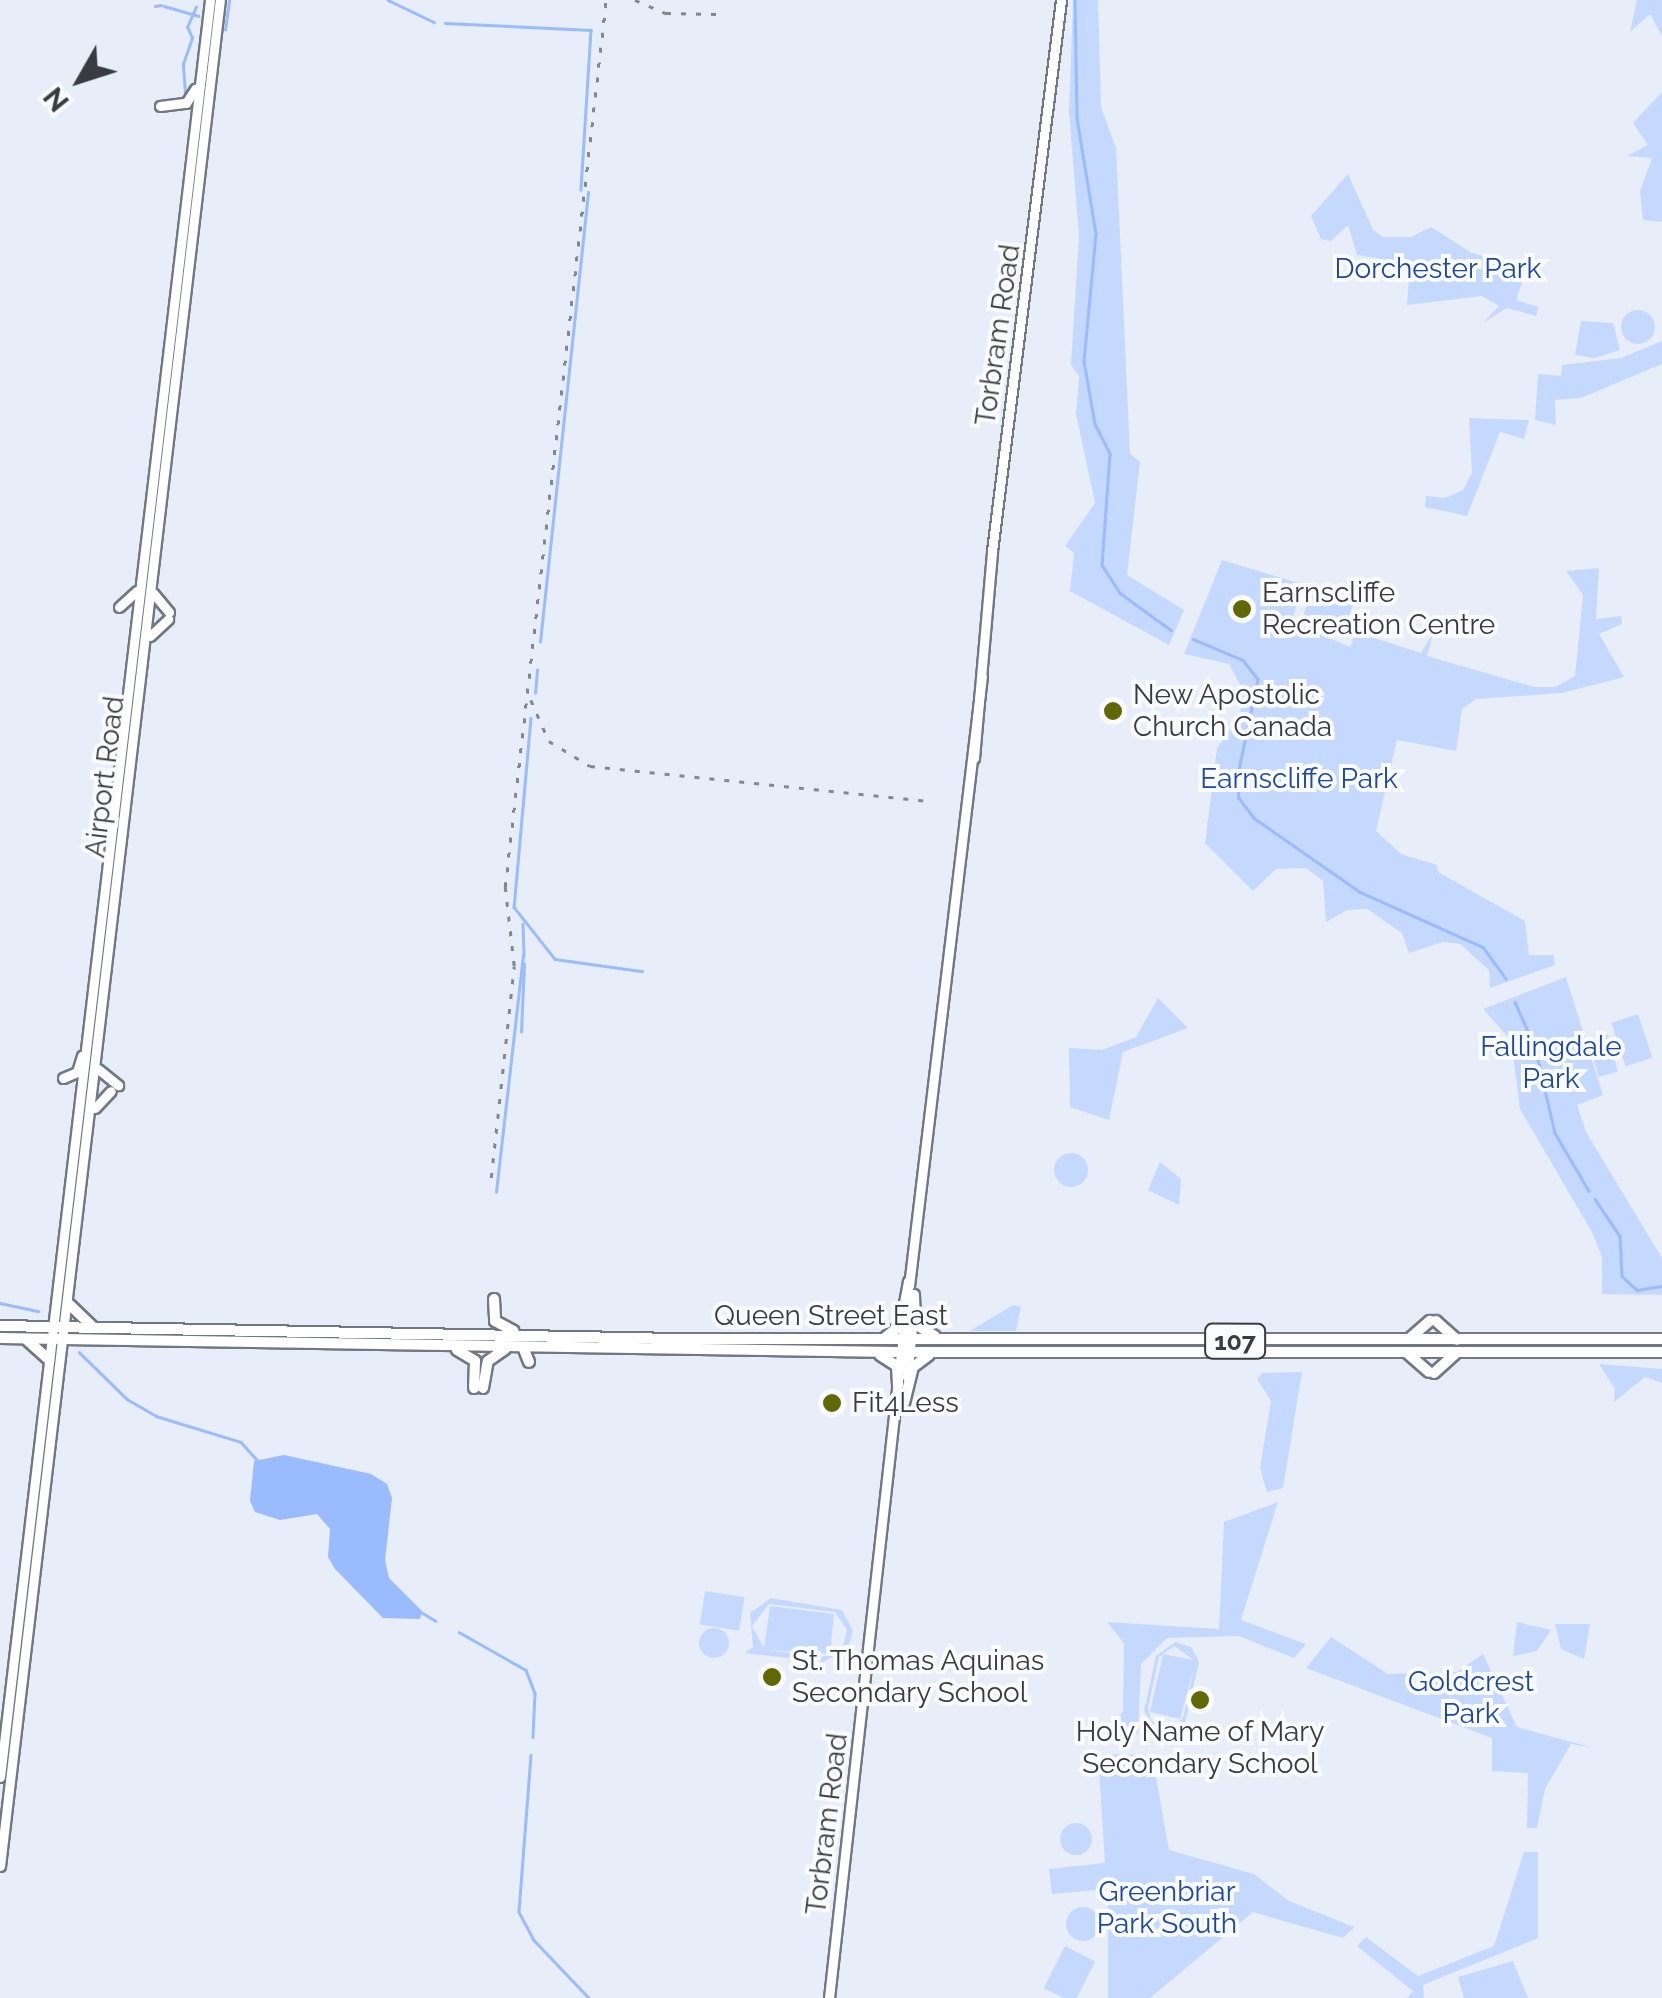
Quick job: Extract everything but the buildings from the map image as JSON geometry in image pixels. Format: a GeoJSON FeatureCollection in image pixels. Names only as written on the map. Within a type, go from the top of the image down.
{"type":"FeatureCollection","features":[{"type":"Feature","properties":{"kind":"main road","name":"Airport Road"},"geometry":{"type":"LineString","coordinates":[[0,1866],[66,1334],[142,575],[210,0]]}},
{"type":"Feature","properties":{"kind":"main road","name":"Airport Road"},"geometry":{"type":"LineString","coordinates":[[0,1777],[23,1556],[145,647],[220,0]]}},
{"type":"Feature","properties":{"kind":"main road","name":"Torbram Road"},"geometry":{"type":"LineString","coordinates":[[898,1417],[904,1403],[909,1282],[1061,0]]}},
{"type":"Feature","properties":{"kind":"main road"},"geometry":{"type":"LineString","coordinates":[[160,106],[188,102],[200,72]]}},
{"type":"Feature","properties":{"kind":"main road"},"geometry":{"type":"LineString","coordinates":[[119,607],[134,599],[142,575]]}},
{"type":"Feature","properties":{"kind":"main road"},"geometry":{"type":"LineString","coordinates":[[145,647],[152,628],[169,616],[154,600],[153,581]]}},
{"type":"Feature","properties":{"kind":"main road"},"geometry":{"type":"LineString","coordinates":[[64,1078],[77,1072],[92,1054],[102,1077],[114,1088],[99,1098],[90,1120]]}},
{"type":"Feature","properties":{"kind":"main road","name":"Torbram Road"},"geometry":{"type":"LineString","coordinates":[[907,1339],[914,1296],[914,1260]]}},
{"type":"Feature","properties":{"kind":"main road"},"geometry":{"type":"LineString","coordinates":[[865,1339],[899,1328],[909,1282]]}},
{"type":"Feature","properties":{"kind":"main road"},"geometry":{"type":"LineString","coordinates":[[914,1296],[922,1332],[970,1340]]}},
{"type":"Feature","properties":{"kind":"main road"},"geometry":{"type":"LineString","coordinates":[[494,1299],[500,1327],[544,1342]]}},
{"type":"Feature","properties":{"kind":"main road"},"geometry":{"type":"LineString","coordinates":[[69,1304],[93,1328]]}},
{"type":"Feature","properties":{"kind":"main road"},"geometry":{"type":"LineString","coordinates":[[1433,1321],[1460,1346],[1431,1372],[1406,1346],[1433,1321]]}},
{"type":"Feature","properties":{"kind":"main road","name":"Queen Street East"},"geometry":{"type":"LineString","coordinates":[[0,1326],[66,1334],[437,1346],[865,1339],[1406,1346]]}},
{"type":"Feature","properties":{"kind":"main road","name":"Queen Street East"},"geometry":{"type":"LineString","coordinates":[[66,1334],[93,1328],[856,1352],[1406,1346],[1662,1352]]}},
{"type":"Feature","properties":{"kind":"main road","name":"Queen Street East"},"geometry":{"type":"LineString","coordinates":[[0,1338],[26,1339],[53,1333]]}},
{"type":"Feature","properties":{"kind":"main road"},"geometry":{"type":"LineString","coordinates":[[26,1339],[50,1360]]}},
{"type":"Feature","properties":{"kind":"main road","name":"Queen Street East"},"geometry":{"type":"LineString","coordinates":[[1460,1346],[1662,1339]]}},
{"type":"Feature","properties":{"kind":"main road"},"geometry":{"type":"LineString","coordinates":[[437,1346],[469,1353],[478,1388],[492,1357],[523,1347]]}},
{"type":"Feature","properties":{"kind":"main road"},"geometry":{"type":"LineString","coordinates":[[856,1352],[892,1359],[898,1386]]}},
{"type":"Feature","properties":{"kind":"main road","name":"Torbram Road"},"geometry":{"type":"LineString","coordinates":[[829,1998],[898,1417],[898,1386],[906,1352]]}},
{"type":"Feature","properties":{"kind":"main road"},"geometry":{"type":"LineString","coordinates":[[904,1403],[913,1367],[928,1355],[948,1352]]}},
{"type":"Feature","properties":{"kind":"main road"},"geometry":{"type":"LineString","coordinates":[[23,1556],[38,1559]]}},
{"type":"Feature","properties":{"kind":"green space"},"geometry":{"type":"Polygon","coordinates":[[[1073,0],[1098,0],[1101,107],[1116,148],[1130,454],[1140,462],[1127,575],[1184,610],[1169,645],[1070,591],[1074,553],[1065,546],[1095,503],[1076,414],[1079,376],[1071,365],[1079,236],[1069,112],[1073,0]]]}},
{"type":"Feature","properties":{"kind":"green space"},"geometry":{"type":"Polygon","coordinates":[[[1637,0],[1662,0],[1662,36],[1650,14],[1630,32],[1637,0]]]}},
{"type":"Feature","properties":{"kind":"green space"},"geometry":{"type":"Polygon","coordinates":[[[1662,92],[1662,222],[1643,220],[1640,191],[1652,158],[1627,156],[1648,145],[1633,123],[1662,92]]]}},
{"type":"Feature","properties":{"kind":"green space","name":"Dorchester Park"},"geometry":{"type":"Polygon","coordinates":[[[1348,174],[1373,230],[1383,237],[1411,237],[1431,227],[1470,252],[1526,270],[1516,300],[1539,307],[1536,316],[1507,308],[1483,323],[1499,306],[1482,296],[1407,305],[1409,278],[1399,262],[1357,255],[1348,225],[1331,241],[1321,239],[1311,216],[1348,174]]]}},
{"type":"Feature","properties":{"kind":"green space"},"geometry":{"type":"Polygon","coordinates":[[[1638,310],[1650,315],[1655,327],[1650,339],[1638,344],[1626,339],[1621,327],[1626,315],[1638,310]]]}},
{"type":"Feature","properties":{"kind":"green space"},"geometry":{"type":"Polygon","coordinates":[[[1581,321],[1613,323],[1620,350],[1595,358],[1575,355],[1581,321]]]}},
{"type":"Feature","properties":{"kind":"green space"},"geometry":{"type":"Polygon","coordinates":[[[1662,341],[1662,364],[1581,398],[1555,400],[1556,425],[1535,420],[1538,374],[1561,376],[1562,365],[1621,358],[1662,341]]]}},
{"type":"Feature","properties":{"kind":"green space"},"geometry":{"type":"Polygon","coordinates":[[[1469,418],[1529,420],[1524,439],[1500,432],[1467,516],[1425,507],[1426,496],[1445,498],[1463,490],[1472,473],[1469,418]]]}},
{"type":"Feature","properties":{"kind":"green space","name":"Earnscliffe Park"},"geometry":{"type":"Polygon","coordinates":[[[1222,560],[1302,584],[1292,622],[1350,647],[1356,632],[1421,653],[1434,631],[1427,656],[1534,687],[1556,687],[1575,676],[1583,595],[1566,571],[1599,568],[1596,619],[1621,616],[1622,624],[1599,634],[1624,677],[1562,693],[1476,699],[1462,709],[1456,751],[1397,740],[1376,831],[1401,854],[1437,865],[1438,872],[1525,921],[1529,955],[1554,955],[1555,965],[1490,988],[1489,970],[1460,944],[1443,942],[1409,953],[1402,933],[1367,909],[1347,910],[1326,922],[1323,881],[1306,868],[1276,869],[1253,891],[1205,843],[1217,748],[1240,717],[1243,690],[1229,664],[1184,654],[1222,560]]]}},
{"type":"Feature","properties":{"kind":"green space"},"geometry":{"type":"Polygon","coordinates":[[[1311,592],[1353,606],[1344,633],[1302,620],[1311,592]]]}},
{"type":"Feature","properties":{"kind":"green space","name":"Fallingdale Park"},"geometry":{"type":"Polygon","coordinates":[[[1566,977],[1603,1095],[1577,1105],[1586,1132],[1662,1258],[1662,1295],[1602,1294],[1602,1257],[1593,1234],[1520,1109],[1511,1040],[1483,1009],[1566,977]]]}},
{"type":"Feature","properties":{"kind":"green space"},"geometry":{"type":"Polygon","coordinates":[[[1158,998],[1188,1028],[1123,1052],[1109,1120],[1070,1107],[1069,1048],[1102,1050],[1136,1037],[1158,998]]]}},
{"type":"Feature","properties":{"kind":"green space"},"geometry":{"type":"Polygon","coordinates":[[[1638,1014],[1652,1058],[1626,1066],[1611,1023],[1638,1014]]]}},
{"type":"Feature","properties":{"kind":"green space"},"geometry":{"type":"Polygon","coordinates":[[[1608,1035],[1618,1072],[1599,1077],[1589,1040],[1608,1035]]]}},
{"type":"Feature","properties":{"kind":"green space"},"geometry":{"type":"Polygon","coordinates":[[[1071,1153],[1083,1158],[1088,1170],[1083,1182],[1071,1187],[1059,1182],[1054,1170],[1059,1158],[1071,1153]]]}},
{"type":"Feature","properties":{"kind":"green space"},"geometry":{"type":"Polygon","coordinates":[[[1160,1162],[1181,1179],[1179,1205],[1148,1190],[1160,1162]]]}},
{"type":"Feature","properties":{"kind":"green space"},"geometry":{"type":"Polygon","coordinates":[[[1013,1305],[1021,1307],[1016,1331],[970,1331],[1013,1305]]]}},
{"type":"Feature","properties":{"kind":"green space"},"geometry":{"type":"Polygon","coordinates":[[[1599,1364],[1662,1369],[1662,1383],[1645,1377],[1614,1402],[1615,1389],[1599,1364]]]}},
{"type":"Feature","properties":{"kind":"green space"},"geometry":{"type":"Polygon","coordinates":[[[1302,1372],[1283,1488],[1267,1492],[1260,1468],[1271,1401],[1257,1379],[1262,1373],[1302,1372]]]}},
{"type":"Feature","properties":{"kind":"green space"},"geometry":{"type":"Polygon","coordinates":[[[1278,1502],[1241,1620],[1306,1644],[1294,1658],[1239,1636],[1167,1638],[1141,1664],[1138,1734],[1102,1732],[1123,1712],[1124,1643],[1107,1622],[1219,1629],[1224,1522],[1278,1502]]]}},
{"type":"Feature","properties":{"kind":"green space"},"geometry":{"type":"Polygon","coordinates":[[[705,1591],[745,1597],[739,1631],[700,1625],[705,1591]]]}},
{"type":"Feature","properties":{"kind":"green space"},"geometry":{"type":"Polygon","coordinates":[[[771,1598],[842,1610],[853,1631],[848,1649],[823,1662],[745,1653],[753,1647],[750,1613],[771,1598]],[[769,1604],[752,1626],[764,1648],[770,1606],[834,1614],[830,1654],[768,1650],[822,1657],[837,1652],[843,1646],[847,1630],[835,1612],[769,1604]]]}},
{"type":"Feature","properties":{"kind":"green space"},"geometry":{"type":"Polygon","coordinates":[[[1517,1622],[1551,1630],[1537,1651],[1513,1656],[1517,1622]]]}},
{"type":"Feature","properties":{"kind":"green space"},"geometry":{"type":"Polygon","coordinates":[[[1555,1624],[1590,1624],[1584,1659],[1561,1649],[1555,1624]]]}},
{"type":"Feature","properties":{"kind":"green space"},"geometry":{"type":"Polygon","coordinates":[[[714,1628],[724,1633],[729,1643],[724,1653],[714,1658],[704,1653],[699,1643],[704,1633],[714,1628]]]}},
{"type":"Feature","properties":{"kind":"green space","name":"Goldcrest Park"},"geometry":{"type":"Polygon","coordinates":[[[1331,1637],[1388,1674],[1457,1672],[1483,1654],[1517,1727],[1594,1748],[1571,1744],[1545,1789],[1537,1828],[1527,1828],[1528,1773],[1492,1771],[1492,1738],[1306,1668],[1331,1637]]]}},
{"type":"Feature","properties":{"kind":"green space"},"geometry":{"type":"Polygon","coordinates":[[[1175,1642],[1191,1647],[1199,1662],[1182,1736],[1180,1727],[1156,1730],[1144,1711],[1156,1656],[1175,1642]],[[1174,1646],[1163,1654],[1194,1660],[1174,1646]],[[1163,1654],[1159,1657],[1148,1708],[1151,1720],[1162,1728],[1174,1726],[1183,1718],[1195,1665],[1180,1719],[1150,1712],[1163,1654]]]}},
{"type":"Feature","properties":{"kind":"green space","name":"Greenbriar Park South"},"geometry":{"type":"Polygon","coordinates":[[[1098,1754],[1152,1755],[1169,1850],[1254,1874],[1289,1901],[1354,1927],[1343,1938],[1253,1912],[1150,1998],[1108,1998],[1108,1889],[1052,1894],[1049,1869],[1105,1863],[1098,1754]]]}},
{"type":"Feature","properties":{"kind":"green space"},"geometry":{"type":"Polygon","coordinates":[[[1076,1823],[1088,1827],[1092,1839],[1088,1851],[1076,1855],[1064,1851],[1060,1839],[1064,1827],[1076,1823]]]}},
{"type":"Feature","properties":{"kind":"green space"},"geometry":{"type":"Polygon","coordinates":[[[1524,1852],[1538,1852],[1538,1938],[1423,1985],[1424,1998],[1407,1998],[1413,1991],[1357,1946],[1366,1937],[1418,1976],[1494,1946],[1524,1852]]]}},
{"type":"Feature","properties":{"kind":"green space"},"geometry":{"type":"Polygon","coordinates":[[[1083,1907],[1095,1912],[1100,1924],[1095,1936],[1083,1941],[1071,1936],[1066,1924],[1071,1912],[1083,1907]]]}},
{"type":"Feature","properties":{"kind":"green space"},"geometry":{"type":"Polygon","coordinates":[[[1065,1946],[1095,1961],[1077,1998],[1064,1998],[1044,1988],[1065,1946]]]}},
{"type":"Feature","properties":{"kind":"green space"},"geometry":{"type":"Polygon","coordinates":[[[1513,1961],[1528,1998],[1464,1998],[1458,1977],[1513,1961]]]}},
{"type":"Feature","properties":{"kind":"water"},"geometry":{"type":"Polygon","coordinates":[[[284,1455],[371,1474],[387,1484],[392,1498],[385,1560],[389,1578],[422,1611],[420,1619],[383,1618],[335,1569],[328,1557],[330,1529],[317,1514],[280,1520],[255,1512],[250,1501],[254,1461],[284,1455]]]}},
{"type":"Feature","properties":{"kind":"waterway"},"geometry":{"type":"LineString","coordinates":[[225,30],[229,0]]}},
{"type":"Feature","properties":{"kind":"waterway"},"geometry":{"type":"LineString","coordinates":[[388,0],[434,22]]}},
{"type":"Feature","properties":{"kind":"waterway"},"geometry":{"type":"LineString","coordinates":[[1075,0],[1077,118],[1096,234],[1084,361],[1095,424],[1110,454],[1102,565],[1120,593],[1171,630]]}},
{"type":"Feature","properties":{"kind":"waterway"},"geometry":{"type":"LineString","coordinates":[[155,6],[161,5]]}},
{"type":"Feature","properties":{"kind":"waterway"},"geometry":{"type":"LineString","coordinates":[[164,6],[199,16]]}},
{"type":"Feature","properties":{"kind":"waterway"},"geometry":{"type":"LineString","coordinates":[[185,94],[183,64],[192,38],[187,27],[196,7]]}},
{"type":"Feature","properties":{"kind":"waterway"},"geometry":{"type":"LineString","coordinates":[[445,23],[591,30],[581,190]]}},
{"type":"Feature","properties":{"kind":"waterway"},"geometry":{"type":"LineString","coordinates":[[540,642],[588,193]]}},
{"type":"Feature","properties":{"kind":"waterway"},"geometry":{"type":"LineString","coordinates":[[1193,639],[1243,660],[1258,679],[1238,775],[1239,798],[1254,818],[1360,892],[1483,947],[1506,979]]}},
{"type":"Feature","properties":{"kind":"waterway"},"geometry":{"type":"LineString","coordinates":[[535,693],[537,670]]}},
{"type":"Feature","properties":{"kind":"waterway"},"geometry":{"type":"LineString","coordinates":[[531,718],[514,907],[555,959],[642,971]]}},
{"type":"Feature","properties":{"kind":"waterway"},"geometry":{"type":"LineString","coordinates":[[523,924],[524,956]]}},
{"type":"Feature","properties":{"kind":"waterway"},"geometry":{"type":"LineString","coordinates":[[496,1192],[523,956]]}},
{"type":"Feature","properties":{"kind":"waterway"},"geometry":{"type":"LineString","coordinates":[[521,1032],[524,964]]}},
{"type":"Feature","properties":{"kind":"waterway"},"geometry":{"type":"LineString","coordinates":[[1515,1002],[1535,1047],[1555,1133],[1589,1191]]}},
{"type":"Feature","properties":{"kind":"waterway"},"geometry":{"type":"LineString","coordinates":[[1595,1199],[1620,1236],[1622,1276],[1637,1290],[1662,1286]]}},
{"type":"Feature","properties":{"kind":"waterway"},"geometry":{"type":"LineString","coordinates":[[0,1303],[38,1311]]}},
{"type":"Feature","properties":{"kind":"waterway"},"geometry":{"type":"LineString","coordinates":[[79,1352],[127,1399],[156,1416],[241,1442],[258,1461]]}},
{"type":"Feature","properties":{"kind":"waterway"},"geometry":{"type":"LineString","coordinates":[[421,1612],[436,1621]]}},
{"type":"Feature","properties":{"kind":"waterway"},"geometry":{"type":"LineString","coordinates":[[459,1632],[526,1670],[535,1693],[533,1737]]}},
{"type":"Feature","properties":{"kind":"waterway"},"geometry":{"type":"LineString","coordinates":[[531,1755],[519,1912],[534,1940],[589,1998]]}},
{"type":"Feature","properties":{"kind":"railway"},"geometry":{"type":"LineString","coordinates":[[491,1178],[514,966],[505,887],[606,0]]}},
{"type":"Feature","properties":{"kind":"railway"},"geometry":{"type":"LineString","coordinates":[[635,0],[666,13],[716,14]]}},
{"type":"Feature","properties":{"kind":"railway"},"geometry":{"type":"LineString","coordinates":[[531,700],[549,741],[590,766],[926,801]]}},
{"type":"Feature","properties":{"kind":"place","name":"Earnscliffe Recreation Centre"},"geometry":{"type":"Point","coordinates":[1242,609]}},
{"type":"Feature","properties":{"kind":"place","name":"New Apostolic Church Canada"},"geometry":{"type":"Point","coordinates":[1113,711]}},
{"type":"Feature","properties":{"kind":"place","name":"Fit4Less"},"geometry":{"type":"Point","coordinates":[832,1403]}},
{"type":"Feature","properties":{"kind":"place","name":"St. Thomas Aquinas Secondary School"},"geometry":{"type":"Point","coordinates":[772,1677]}},
{"type":"Feature","properties":{"kind":"place","name":"Holy Name of Mary Secondary School"},"geometry":{"type":"Point","coordinates":[1200,1700]}}]}
